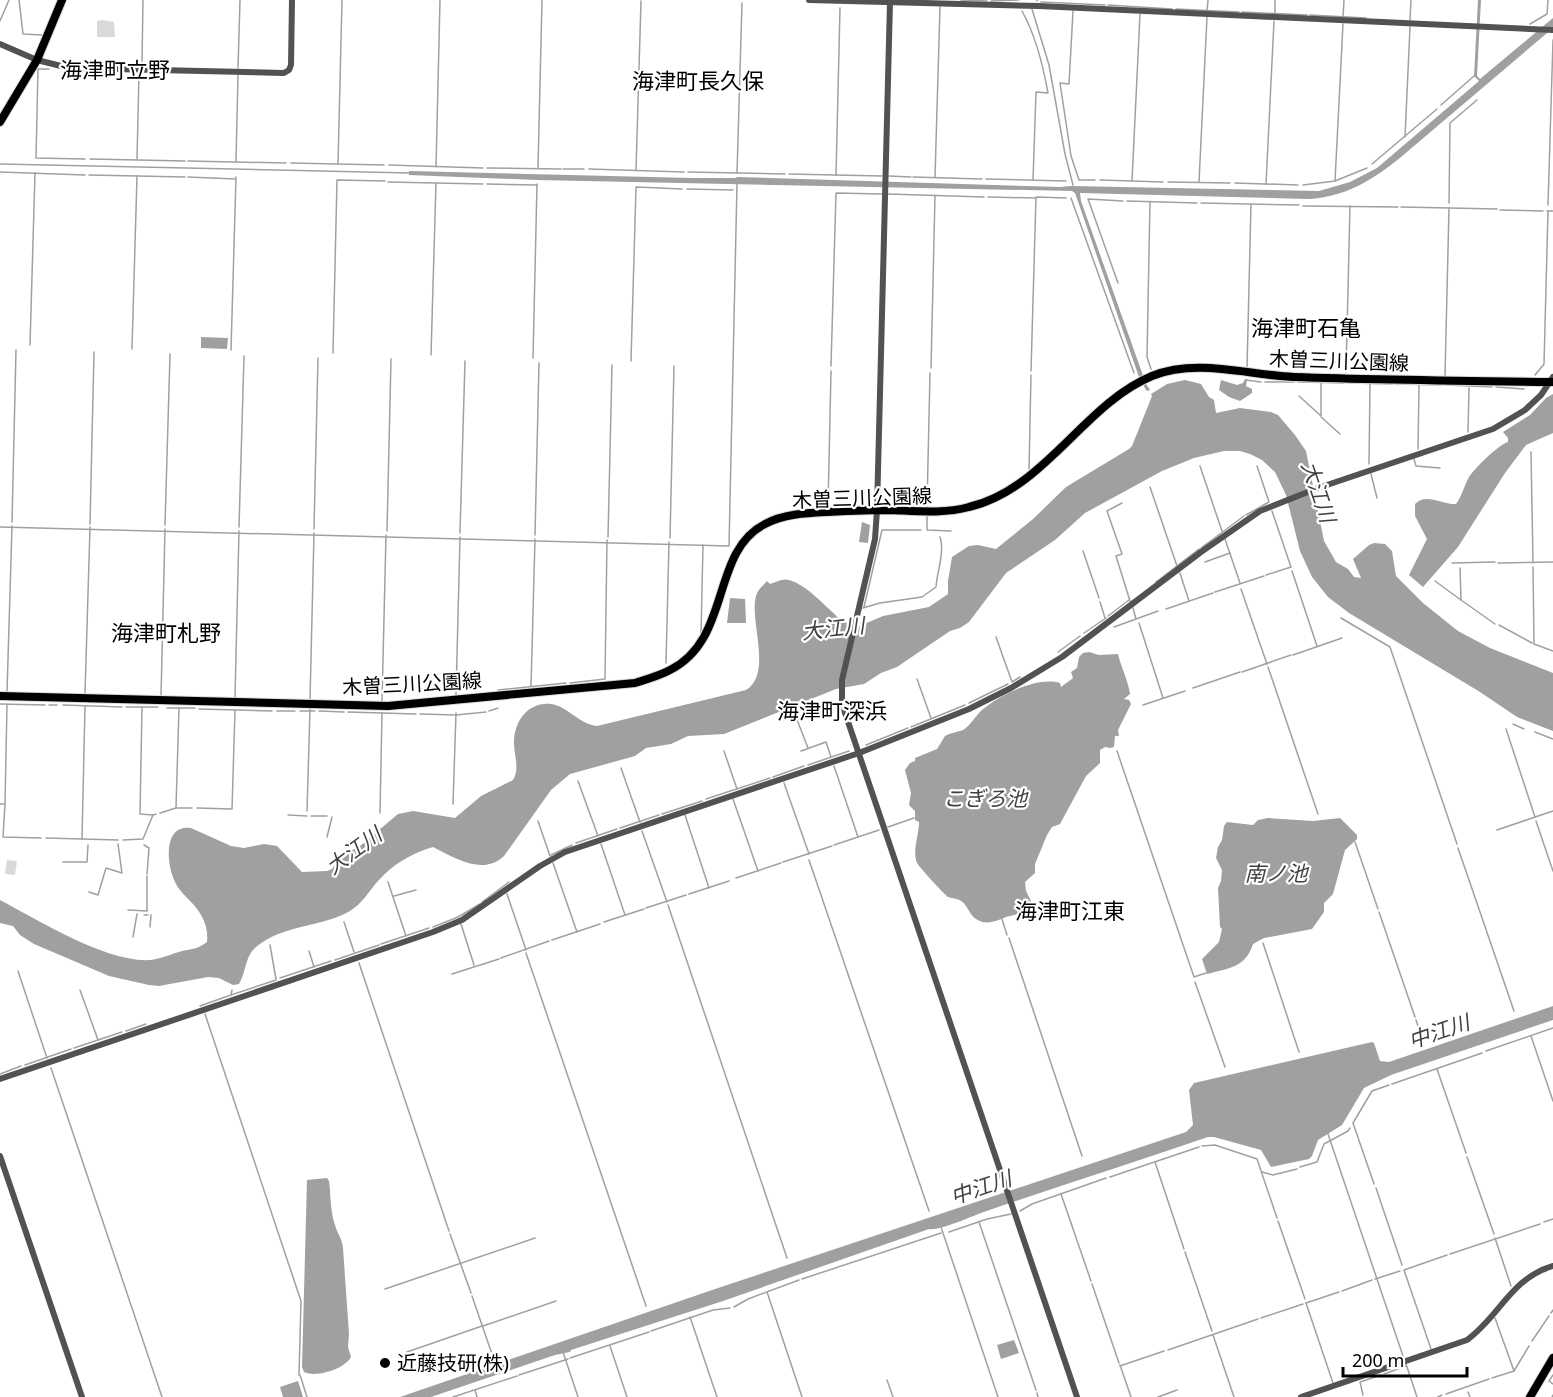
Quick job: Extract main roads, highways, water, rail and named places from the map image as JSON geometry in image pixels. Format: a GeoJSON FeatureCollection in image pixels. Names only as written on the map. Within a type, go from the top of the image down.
{"type":"FeatureCollection","features":[{"type":"Feature","properties":{"kind":"main road"},"geometry":{"type":"LineString","coordinates":[[0,122],[37,60],[62,0]]}},
{"type":"Feature","properties":{"kind":"main road","name":"木曽三川公園線"},"geometry":{"type":"LineString","coordinates":[[0,696],[388,706],[635,682],[672,670],[696,650],[712,623],[734,558],[746,539],[762,525],[778,518],[798,514],[877,510],[956,510],[995,499],[1009,492],[1027,477],[1121,394],[1143,380],[1171,370],[1201,368],[1288,377],[1552,380]]}},
{"type":"Feature","properties":{"kind":"main road"},"geometry":{"type":"LineString","coordinates":[[1530,1397],[1553,1358]]}},
{"type":"Feature","properties":{"kind":"water"},"geometry":{"type":"Polygon","coordinates":[[[1478,0],[1481,0],[1477,76],[1480,79],[1553,18],[1553,28],[1401,157],[1358,186],[1335,195],[1309,199],[1080,193],[1150,390],[1148,391],[1139,377],[1075,193],[1072,191],[537,180],[409,175],[409,171],[1319,191],[1350,182],[1377,168],[1479,81],[1474,76],[1478,0]]]}},
{"type":"Feature","properties":{"kind":"water"},"geometry":{"type":"Polygon","coordinates":[[[201,337],[228,338],[227,349],[201,348],[201,337]]]}},
{"type":"Feature","properties":{"kind":"water"},"geometry":{"type":"Polygon","coordinates":[[[1247,379],[1246,386],[1252,389],[1252,393],[1240,401],[1219,390],[1221,380],[1237,385],[1243,383],[1247,379]]]}},
{"type":"Feature","properties":{"kind":"water","name":"大江川"},"geometry":{"type":"Polygon","coordinates":[[[1185,380],[1201,384],[1209,397],[1214,400],[1216,413],[1240,408],[1278,415],[1306,451],[1324,541],[1336,562],[1348,569],[1354,577],[1361,578],[1353,559],[1369,545],[1385,544],[1392,551],[1396,576],[1423,603],[1458,631],[1490,648],[1553,673],[1553,731],[1517,717],[1349,613],[1328,597],[1312,577],[1300,551],[1286,495],[1275,472],[1262,460],[1250,454],[1240,451],[1224,451],[1194,458],[1162,471],[1085,513],[1055,540],[1006,573],[969,622],[950,631],[897,667],[881,673],[864,684],[836,689],[724,734],[688,736],[671,744],[646,748],[635,756],[570,774],[551,790],[504,856],[496,862],[487,865],[469,863],[433,847],[418,852],[396,864],[350,911],[327,921],[278,934],[256,947],[250,955],[239,984],[233,985],[219,978],[208,977],[159,986],[109,976],[34,944],[20,935],[13,926],[0,923],[0,900],[73,939],[114,955],[150,960],[201,946],[207,942],[204,921],[197,908],[176,885],[170,864],[170,843],[178,830],[191,828],[231,846],[244,848],[264,844],[277,846],[302,872],[327,871],[332,869],[342,855],[360,846],[398,814],[413,811],[455,818],[481,796],[513,780],[516,771],[514,743],[517,727],[524,714],[536,706],[557,705],[584,722],[597,726],[746,690],[754,682],[758,672],[756,596],[767,581],[770,584],[780,580],[796,583],[809,591],[850,626],[857,627],[883,616],[929,607],[948,594],[952,557],[969,546],[978,545],[996,549],[1033,519],[1066,487],[1129,449],[1151,394],[1167,384],[1185,380]]]}},
{"type":"Feature","properties":{"kind":"water"},"geometry":{"type":"Polygon","coordinates":[[[1553,394],[1553,433],[1526,445],[1505,473],[1458,547],[1423,587],[1409,575],[1427,539],[1415,516],[1415,504],[1429,499],[1456,504],[1472,473],[1493,452],[1508,442],[1503,432],[1530,415],[1553,394]]]}},
{"type":"Feature","properties":{"kind":"water"},"geometry":{"type":"Polygon","coordinates":[[[862,522],[870,525],[868,543],[859,542],[862,522]]]}},
{"type":"Feature","properties":{"kind":"water"},"geometry":{"type":"Polygon","coordinates":[[[730,598],[745,599],[746,623],[727,623],[730,598]]]}},
{"type":"Feature","properties":{"kind":"water","name":"こぎろ池"},"geometry":{"type":"Polygon","coordinates":[[[1089,652],[1099,655],[1118,654],[1130,694],[1124,699],[1129,700],[1131,704],[1118,730],[1119,736],[1115,736],[1114,747],[1105,747],[1100,750],[1100,763],[1086,776],[1060,824],[1052,827],[1047,835],[1035,864],[1035,873],[1025,882],[1031,901],[1028,909],[995,921],[980,921],[958,899],[948,897],[917,863],[915,848],[919,822],[915,820],[915,811],[909,805],[911,793],[905,770],[910,763],[915,761],[915,758],[937,749],[945,736],[963,730],[982,710],[999,698],[1019,688],[1041,682],[1060,683],[1061,687],[1073,678],[1071,672],[1077,668],[1079,657],[1089,652]]]}},
{"type":"Feature","properties":{"kind":"water","name":"南ノ池"},"geometry":{"type":"Polygon","coordinates":[[[1268,818],[1313,821],[1340,818],[1357,835],[1357,839],[1345,850],[1333,894],[1324,903],[1324,912],[1312,929],[1264,938],[1253,944],[1246,958],[1235,966],[1207,974],[1202,959],[1219,942],[1222,929],[1218,888],[1222,870],[1216,858],[1224,826],[1227,822],[1253,825],[1258,820],[1268,818]]]}},
{"type":"Feature","properties":{"kind":"water"},"geometry":{"type":"Polygon","coordinates":[[[1553,1006],[1553,1020],[1391,1075],[1364,1088],[1342,1125],[1318,1140],[1309,1159],[1271,1167],[1261,1150],[1208,1137],[431,1397],[400,1397],[1186,1132],[1193,1125],[1189,1090],[1194,1083],[1372,1042],[1380,1061],[1389,1062],[1553,1006]]]}},
{"type":"Feature","properties":{"kind":"water"},"geometry":{"type":"Polygon","coordinates":[[[327,1178],[333,1220],[343,1248],[348,1347],[351,1357],[337,1369],[309,1374],[304,1372],[302,1367],[307,1180],[327,1178]]]}},
{"type":"Feature","properties":{"kind":"water"},"geometry":{"type":"Polygon","coordinates":[[[1014,1340],[1019,1353],[1001,1359],[997,1345],[1014,1340]]]}},
{"type":"Feature","properties":{"kind":"water"},"geometry":{"type":"Polygon","coordinates":[[[298,1381],[303,1397],[283,1397],[280,1387],[298,1381]]]}},
{"type":"Feature","properties":{"kind":"waterway"},"geometry":{"type":"LineString","coordinates":[[0,21],[9,0]]}},
{"type":"Feature","properties":{"kind":"waterway"},"geometry":{"type":"LineString","coordinates":[[19,0],[23,34],[42,35]]}},
{"type":"Feature","properties":{"kind":"waterway"},"geometry":{"type":"LineString","coordinates":[[142,63],[143,0]]}},
{"type":"Feature","properties":{"kind":"waterway"},"geometry":{"type":"LineString","coordinates":[[238,68],[240,0]]}},
{"type":"Feature","properties":{"kind":"waterway"},"geometry":{"type":"LineString","coordinates":[[338,164],[342,0]]}},
{"type":"Feature","properties":{"kind":"waterway"},"geometry":{"type":"LineString","coordinates":[[436,167],[440,0]]}},
{"type":"Feature","properties":{"kind":"waterway"},"geometry":{"type":"LineString","coordinates":[[538,168],[542,0]]}},
{"type":"Feature","properties":{"kind":"waterway"},"geometry":{"type":"LineString","coordinates":[[961,0],[987,1]]}},
{"type":"Feature","properties":{"kind":"waterway"},"geometry":{"type":"LineString","coordinates":[[991,1],[1019,0]]}},
{"type":"Feature","properties":{"kind":"waterway"},"geometry":{"type":"LineString","coordinates":[[1207,11],[1208,0]]}},
{"type":"Feature","properties":{"kind":"waterway"},"geometry":{"type":"LineString","coordinates":[[1275,0],[1275,14]]}},
{"type":"Feature","properties":{"kind":"waterway"},"geometry":{"type":"LineString","coordinates":[[1343,17],[1344,0]]}},
{"type":"Feature","properties":{"kind":"waterway"},"geometry":{"type":"LineString","coordinates":[[1410,20],[1411,0]]}},
{"type":"Feature","properties":{"kind":"waterway"},"geometry":{"type":"LineString","coordinates":[[1530,24],[1547,14],[1548,0]]}},
{"type":"Feature","properties":{"kind":"waterway"},"geometry":{"type":"LineString","coordinates":[[636,170],[641,1]]}},
{"type":"Feature","properties":{"kind":"waterway"},"geometry":{"type":"LineString","coordinates":[[1041,2],[1105,5]]}},
{"type":"Feature","properties":{"kind":"waterway"},"geometry":{"type":"LineString","coordinates":[[737,173],[742,3]]}},
{"type":"Feature","properties":{"kind":"waterway"},"geometry":{"type":"LineString","coordinates":[[1108,5],[1172,9]]}},
{"type":"Feature","properties":{"kind":"waterway"},"geometry":{"type":"LineString","coordinates":[[935,177],[940,7]]}},
{"type":"Feature","properties":{"kind":"waterway"},"geometry":{"type":"LineString","coordinates":[[836,175],[840,8]]}},
{"type":"Feature","properties":{"kind":"waterway"},"geometry":{"type":"LineString","coordinates":[[1032,9],[1049,65],[1073,185]]}},
{"type":"Feature","properties":{"kind":"waterway"},"geometry":{"type":"LineString","coordinates":[[1176,9],[1239,12]]}},
{"type":"Feature","properties":{"kind":"waterway"},"geometry":{"type":"LineString","coordinates":[[1022,11],[1038,51],[1048,93],[1036,92],[1033,180]]}},
{"type":"Feature","properties":{"kind":"waterway"},"geometry":{"type":"LineString","coordinates":[[1073,11],[1069,84],[1060,83],[1071,156],[1079,180],[1095,180]]}},
{"type":"Feature","properties":{"kind":"waterway"},"geometry":{"type":"LineString","coordinates":[[1242,12],[1307,15]]}},
{"type":"Feature","properties":{"kind":"waterway"},"geometry":{"type":"LineString","coordinates":[[1132,181],[1140,14]]}},
{"type":"Feature","properties":{"kind":"waterway"},"geometry":{"type":"LineString","coordinates":[[1310,15],[1366,18]]}},
{"type":"Feature","properties":{"kind":"waterway"},"geometry":{"type":"LineString","coordinates":[[1199,182],[1207,17]]}},
{"type":"Feature","properties":{"kind":"waterway"},"geometry":{"type":"LineString","coordinates":[[1266,184],[1274,21]]}},
{"type":"Feature","properties":{"kind":"waterway"},"geometry":{"type":"LineString","coordinates":[[1335,181],[1343,24]]}},
{"type":"Feature","properties":{"kind":"waterway"},"geometry":{"type":"LineString","coordinates":[[1405,137],[1410,27]]}},
{"type":"Feature","properties":{"kind":"waterway"},"geometry":{"type":"LineString","coordinates":[[1548,205],[1553,40]]}},
{"type":"Feature","properties":{"kind":"waterway"},"geometry":{"type":"LineString","coordinates":[[49,69],[38,69],[36,158],[85,159]]}},
{"type":"Feature","properties":{"kind":"waterway"},"geometry":{"type":"LineString","coordinates":[[137,159],[139,73]]}},
{"type":"Feature","properties":{"kind":"waterway"},"geometry":{"type":"LineString","coordinates":[[236,161],[238,75]]}},
{"type":"Feature","properties":{"kind":"waterway"},"geometry":{"type":"LineString","coordinates":[[1441,105],[1474,76]]}},
{"type":"Feature","properties":{"kind":"waterway"},"geometry":{"type":"LineString","coordinates":[[1449,203],[1450,123],[1477,100]]}},
{"type":"Feature","properties":{"kind":"waterway"},"geometry":{"type":"LineString","coordinates":[[1372,164],[1437,109]]}},
{"type":"Feature","properties":{"kind":"waterway"},"geometry":{"type":"LineString","coordinates":[[90,159],[185,161]]}},
{"type":"Feature","properties":{"kind":"waterway"},"geometry":{"type":"LineString","coordinates":[[188,161],[286,163]]}},
{"type":"Feature","properties":{"kind":"waterway"},"geometry":{"type":"LineString","coordinates":[[291,163],[384,165]]}},
{"type":"Feature","properties":{"kind":"waterway"},"geometry":{"type":"LineString","coordinates":[[0,164],[410,173]]}},
{"type":"Feature","properties":{"kind":"waterway"},"geometry":{"type":"LineString","coordinates":[[389,165],[483,168]]}},
{"type":"Feature","properties":{"kind":"waterway"},"geometry":{"type":"LineString","coordinates":[[487,168],[561,169]]}},
{"type":"Feature","properties":{"kind":"waterway"},"geometry":{"type":"LineString","coordinates":[[1303,185],[1335,181],[1367,168]]}},
{"type":"Feature","properties":{"kind":"waterway"},"geometry":{"type":"LineString","coordinates":[[563,169],[584,169]]}},
{"type":"Feature","properties":{"kind":"waterway"},"geometry":{"type":"LineString","coordinates":[[589,169],[684,172]]}},
{"type":"Feature","properties":{"kind":"waterway"},"geometry":{"type":"LineString","coordinates":[[0,172],[85,175]]}},
{"type":"Feature","properties":{"kind":"waterway"},"geometry":{"type":"LineString","coordinates":[[688,172],[785,174]]}},
{"type":"Feature","properties":{"kind":"waterway"},"geometry":{"type":"LineString","coordinates":[[30,345],[35,173]]}},
{"type":"Feature","properties":{"kind":"waterway"},"geometry":{"type":"LineString","coordinates":[[789,174],[882,176]]}},
{"type":"Feature","properties":{"kind":"waterway"},"geometry":{"type":"LineString","coordinates":[[89,175],[185,177]]}},
{"type":"Feature","properties":{"kind":"waterway"},"geometry":{"type":"LineString","coordinates":[[132,349],[137,176]]}},
{"type":"Feature","properties":{"kind":"waterway"},"geometry":{"type":"LineString","coordinates":[[889,176],[911,177]]}},
{"type":"Feature","properties":{"kind":"waterway"},"geometry":{"type":"LineString","coordinates":[[188,177],[235,179]]}},
{"type":"Feature","properties":{"kind":"waterway"},"geometry":{"type":"LineString","coordinates":[[231,350],[236,177]]}},
{"type":"Feature","properties":{"kind":"waterway"},"geometry":{"type":"LineString","coordinates":[[913,177],[982,179]]}},
{"type":"Feature","properties":{"kind":"waterway"},"geometry":{"type":"LineString","coordinates":[[986,179],[1066,181]]}},
{"type":"Feature","properties":{"kind":"waterway"},"geometry":{"type":"LineString","coordinates":[[333,353],[337,180],[385,181]]}},
{"type":"Feature","properties":{"kind":"waterway"},"geometry":{"type":"LineString","coordinates":[[1100,180],[1163,182]]}},
{"type":"Feature","properties":{"kind":"waterway"},"geometry":{"type":"LineString","coordinates":[[388,182],[483,184]]}},
{"type":"Feature","properties":{"kind":"waterway"},"geometry":{"type":"LineString","coordinates":[[1168,182],[1230,183]]}},
{"type":"Feature","properties":{"kind":"waterway"},"geometry":{"type":"LineString","coordinates":[[431,355],[436,183]]}},
{"type":"Feature","properties":{"kind":"waterway"},"geometry":{"type":"LineString","coordinates":[[1235,183],[1298,185]]}},
{"type":"Feature","properties":{"kind":"waterway"},"geometry":{"type":"LineString","coordinates":[[487,184],[537,185]]}},
{"type":"Feature","properties":{"kind":"waterway"},"geometry":{"type":"LineString","coordinates":[[533,358],[537,184]]}},
{"type":"Feature","properties":{"kind":"waterway"},"geometry":{"type":"LineString","coordinates":[[0,527],[729,546],[737,184]]}},
{"type":"Feature","properties":{"kind":"waterway"},"geometry":{"type":"LineString","coordinates":[[631,361],[636,187],[682,189]]}},
{"type":"Feature","properties":{"kind":"waterway"},"geometry":{"type":"LineString","coordinates":[[687,189],[733,190]]}},
{"type":"Feature","properties":{"kind":"waterway"},"geometry":{"type":"LineString","coordinates":[[831,366],[836,193],[882,194]]}},
{"type":"Feature","properties":{"kind":"waterway"},"geometry":{"type":"LineString","coordinates":[[888,194],[984,197]]}},
{"type":"Feature","properties":{"kind":"waterway"},"geometry":{"type":"LineString","coordinates":[[931,368],[935,196]]}},
{"type":"Feature","properties":{"kind":"waterway"},"geometry":{"type":"LineString","coordinates":[[988,197],[1035,198]]}},
{"type":"Feature","properties":{"kind":"waterway"},"geometry":{"type":"LineString","coordinates":[[1031,371],[1036,197],[1066,198]]}},
{"type":"Feature","properties":{"kind":"waterway"},"geometry":{"type":"LineString","coordinates":[[1071,198],[1134,373]]}},
{"type":"Feature","properties":{"kind":"waterway"},"geometry":{"type":"LineString","coordinates":[[1118,283],[1088,199],[1123,201]]}},
{"type":"Feature","properties":{"kind":"waterway"},"geometry":{"type":"LineString","coordinates":[[1127,201],[1197,203]]}},
{"type":"Feature","properties":{"kind":"waterway"},"geometry":{"type":"LineString","coordinates":[[1150,202],[1147,357],[1151,369]]}},
{"type":"Feature","properties":{"kind":"waterway"},"geometry":{"type":"LineString","coordinates":[[1201,203],[1299,205]]}},
{"type":"Feature","properties":{"kind":"waterway"},"geometry":{"type":"LineString","coordinates":[[1247,368],[1251,204]]}},
{"type":"Feature","properties":{"kind":"waterway"},"geometry":{"type":"LineString","coordinates":[[1303,206],[1398,207]]}},
{"type":"Feature","properties":{"kind":"waterway"},"geometry":{"type":"LineString","coordinates":[[1346,372],[1350,206]]}},
{"type":"Feature","properties":{"kind":"waterway"},"geometry":{"type":"LineString","coordinates":[[1401,207],[1497,209]]}},
{"type":"Feature","properties":{"kind":"waterway"},"geometry":{"type":"LineString","coordinates":[[1445,376],[1449,208]]}},
{"type":"Feature","properties":{"kind":"waterway"},"geometry":{"type":"LineString","coordinates":[[1500,210],[1543,211]]}},
{"type":"Feature","properties":{"kind":"waterway"},"geometry":{"type":"LineString","coordinates":[[1547,211],[1553,211]]}},
{"type":"Feature","properties":{"kind":"waterway"},"geometry":{"type":"LineString","coordinates":[[1535,375],[1544,364],[1548,211]]}},
{"type":"Feature","properties":{"kind":"waterway"},"geometry":{"type":"LineString","coordinates":[[12,522],[16,350]]}},
{"type":"Feature","properties":{"kind":"waterway"},"geometry":{"type":"LineString","coordinates":[[90,524],[94,352]]}},
{"type":"Feature","properties":{"kind":"waterway"},"geometry":{"type":"LineString","coordinates":[[165,525],[170,354]]}},
{"type":"Feature","properties":{"kind":"waterway"},"geometry":{"type":"LineString","coordinates":[[239,527],[244,356]]}},
{"type":"Feature","properties":{"kind":"waterway"},"geometry":{"type":"LineString","coordinates":[[314,529],[318,358]]}},
{"type":"Feature","properties":{"kind":"waterway"},"geometry":{"type":"LineString","coordinates":[[387,531],[391,359]]}},
{"type":"Feature","properties":{"kind":"waterway"},"geometry":{"type":"LineString","coordinates":[[460,533],[465,361]]}},
{"type":"Feature","properties":{"kind":"waterway"},"geometry":{"type":"LineString","coordinates":[[535,535],[539,363]]}},
{"type":"Feature","properties":{"kind":"waterway"},"geometry":{"type":"LineString","coordinates":[[608,537],[612,365]]}},
{"type":"Feature","properties":{"kind":"waterway"},"geometry":{"type":"LineString","coordinates":[[670,538],[674,366]]}},
{"type":"Feature","properties":{"kind":"waterway"},"geometry":{"type":"LineString","coordinates":[[828,506],[831,371]]}},
{"type":"Feature","properties":{"kind":"waterway"},"geometry":{"type":"LineString","coordinates":[[927,506],[930,373]]}},
{"type":"Feature","properties":{"kind":"waterway"},"geometry":{"type":"LineString","coordinates":[[1029,469],[1031,375]]}},
{"type":"Feature","properties":{"kind":"waterway"},"geometry":{"type":"LineString","coordinates":[[1246,380],[1261,382]]}},
{"type":"Feature","properties":{"kind":"waterway"},"geometry":{"type":"LineString","coordinates":[[1265,382],[1294,382]]}},
{"type":"Feature","properties":{"kind":"waterway"},"geometry":{"type":"LineString","coordinates":[[1298,382],[1344,383]]}},
{"type":"Feature","properties":{"kind":"waterway"},"geometry":{"type":"LineString","coordinates":[[1299,396],[1321,416],[1321,383]]}},
{"type":"Feature","properties":{"kind":"waterway"},"geometry":{"type":"LineString","coordinates":[[1348,383],[1393,384]]}},
{"type":"Feature","properties":{"kind":"waterway"},"geometry":{"type":"LineString","coordinates":[[1369,464],[1370,384]]}},
{"type":"Feature","properties":{"kind":"waterway"},"geometry":{"type":"LineString","coordinates":[[1396,384],[1442,385]]}},
{"type":"Feature","properties":{"kind":"waterway"},"geometry":{"type":"LineString","coordinates":[[1418,449],[1419,385]]}},
{"type":"Feature","properties":{"kind":"waterway"},"geometry":{"type":"LineString","coordinates":[[1446,385],[1492,387]]}},
{"type":"Feature","properties":{"kind":"waterway"},"geometry":{"type":"LineString","coordinates":[[1496,387],[1524,389]]}},
{"type":"Feature","properties":{"kind":"waterway"},"geometry":{"type":"LineString","coordinates":[[1468,432],[1469,388]]}},
{"type":"Feature","properties":{"kind":"waterway"},"geometry":{"type":"LineString","coordinates":[[1321,417],[1340,434]]}},
{"type":"Feature","properties":{"kind":"waterway"},"geometry":{"type":"LineString","coordinates":[[1531,452],[1533,563]]}},
{"type":"Feature","properties":{"kind":"waterway"},"geometry":{"type":"LineString","coordinates":[[1414,459],[1416,466],[1440,468]]}},
{"type":"Feature","properties":{"kind":"waterway"},"geometry":{"type":"LineString","coordinates":[[1200,466],[1222,531]]}},
{"type":"Feature","properties":{"kind":"waterway"},"geometry":{"type":"LineString","coordinates":[[1246,515],[1269,502],[1257,466]]}},
{"type":"Feature","properties":{"kind":"waterway"},"geometry":{"type":"LineString","coordinates":[[1371,474],[1377,498]]}},
{"type":"Feature","properties":{"kind":"waterway"},"geometry":{"type":"LineString","coordinates":[[1150,487],[1177,566]]}},
{"type":"Feature","properties":{"kind":"waterway"},"geometry":{"type":"LineString","coordinates":[[1122,503],[1107,511],[1122,554],[1116,556],[1130,601]]}},
{"type":"Feature","properties":{"kind":"waterway"},"geometry":{"type":"LineString","coordinates":[[1266,575],[1291,567],[1272,511]]}},
{"type":"Feature","properties":{"kind":"waterway"},"geometry":{"type":"LineString","coordinates":[[927,516],[927,530],[951,531]]}},
{"type":"Feature","properties":{"kind":"waterway"},"geometry":{"type":"LineString","coordinates":[[1201,548],[1244,516]]}},
{"type":"Feature","properties":{"kind":"waterway"},"geometry":{"type":"LineString","coordinates":[[7,692],[12,526]]}},
{"type":"Feature","properties":{"kind":"waterway"},"geometry":{"type":"LineString","coordinates":[[85,693],[90,527]]}},
{"type":"Feature","properties":{"kind":"waterway"},"geometry":{"type":"LineString","coordinates":[[161,696],[165,529]]}},
{"type":"Feature","properties":{"kind":"waterway","name":"大江川"},"geometry":{"type":"LineString","coordinates":[[864,607],[882,530],[921,530]]}},
{"type":"Feature","properties":{"kind":"waterway"},"geometry":{"type":"LineString","coordinates":[[235,697],[239,531]]}},
{"type":"Feature","properties":{"kind":"waterway"},"geometry":{"type":"LineString","coordinates":[[310,700],[314,533]]}},
{"type":"Feature","properties":{"kind":"waterway"},"geometry":{"type":"LineString","coordinates":[[382,701],[386,535]]}},
{"type":"Feature","properties":{"kind":"waterway"},"geometry":{"type":"LineString","coordinates":[[456,695],[460,537]]}},
{"type":"Feature","properties":{"kind":"waterway","name":"大江川"},"geometry":{"type":"LineString","coordinates":[[863,608],[922,597],[936,587],[941,555],[940,537]]}},
{"type":"Feature","properties":{"kind":"waterway"},"geometry":{"type":"LineString","coordinates":[[531,686],[535,539]]}},
{"type":"Feature","properties":{"kind":"waterway"},"geometry":{"type":"LineString","coordinates":[[1225,539],[1240,583]]}},
{"type":"Feature","properties":{"kind":"waterway"},"geometry":{"type":"LineString","coordinates":[[570,683],[605,679],[607,540]]}},
{"type":"Feature","properties":{"kind":"waterway"},"geometry":{"type":"LineString","coordinates":[[666,663],[669,542]]}},
{"type":"Feature","properties":{"kind":"waterway"},"geometry":{"type":"LineString","coordinates":[[701,635],[703,545]]}},
{"type":"Feature","properties":{"kind":"waterway"},"geometry":{"type":"LineString","coordinates":[[1156,582],[1199,549]]}},
{"type":"Feature","properties":{"kind":"waterway"},"geometry":{"type":"LineString","coordinates":[[1083,551],[1099,598]]}},
{"type":"Feature","properties":{"kind":"waterway"},"geometry":{"type":"LineString","coordinates":[[1205,562],[1230,553]]}},
{"type":"Feature","properties":{"kind":"waterway"},"geometry":{"type":"LineString","coordinates":[[1452,563],[1495,562]]}},
{"type":"Feature","properties":{"kind":"waterway"},"geometry":{"type":"LineString","coordinates":[[1498,563],[1553,562]]}},
{"type":"Feature","properties":{"kind":"waterway"},"geometry":{"type":"LineString","coordinates":[[1533,567],[1534,644],[1553,651]]}},
{"type":"Feature","properties":{"kind":"waterway"},"geometry":{"type":"LineString","coordinates":[[1460,568],[1461,600],[1495,624]]}},
{"type":"Feature","properties":{"kind":"waterway"},"geometry":{"type":"LineString","coordinates":[[1292,571],[1317,646]]}},
{"type":"Feature","properties":{"kind":"waterway"},"geometry":{"type":"LineString","coordinates":[[1180,573],[1189,601]]}},
{"type":"Feature","properties":{"kind":"waterway"},"geometry":{"type":"LineString","coordinates":[[1215,592],[1264,576]]}},
{"type":"Feature","properties":{"kind":"waterway"},"geometry":{"type":"LineString","coordinates":[[1435,581],[1461,600]]}},
{"type":"Feature","properties":{"kind":"waterway"},"geometry":{"type":"LineString","coordinates":[[1241,589],[1267,664]]}},
{"type":"Feature","properties":{"kind":"waterway"},"geometry":{"type":"LineString","coordinates":[[1166,609],[1213,593]]}},
{"type":"Feature","properties":{"kind":"waterway"},"geometry":{"type":"LineString","coordinates":[[1108,616],[1129,600]]}},
{"type":"Feature","properties":{"kind":"waterway"},"geometry":{"type":"LineString","coordinates":[[1100,602],[1105,618]]}},
{"type":"Feature","properties":{"kind":"waterway"},"geometry":{"type":"LineString","coordinates":[[1133,608],[1136,619]]}},
{"type":"Feature","properties":{"kind":"waterway"},"geometry":{"type":"LineString","coordinates":[[1114,627],[1158,611]]}},
{"type":"Feature","properties":{"kind":"waterway"},"geometry":{"type":"LineString","coordinates":[[1084,633],[1106,618]]}},
{"type":"Feature","properties":{"kind":"waterway"},"geometry":{"type":"LineString","coordinates":[[1341,618],[1390,647],[1457,844]]}},
{"type":"Feature","properties":{"kind":"waterway"},"geometry":{"type":"LineString","coordinates":[[1139,623],[1163,698]]}},
{"type":"Feature","properties":{"kind":"waterway"},"geometry":{"type":"LineString","coordinates":[[1499,625],[1532,643]]}},
{"type":"Feature","properties":{"kind":"waterway"},"geometry":{"type":"LineString","coordinates":[[1058,652],[1080,636]]}},
{"type":"Feature","properties":{"kind":"waterway"},"geometry":{"type":"LineString","coordinates":[[996,637],[1012,682],[1020,677]]}},
{"type":"Feature","properties":{"kind":"waterway"},"geometry":{"type":"LineString","coordinates":[[1293,655],[1342,638]]}},
{"type":"Feature","properties":{"kind":"waterway"},"geometry":{"type":"LineString","coordinates":[[1242,672],[1291,655]]}},
{"type":"Feature","properties":{"kind":"waterway"},"geometry":{"type":"LineString","coordinates":[[1268,667],[1318,814]]}},
{"type":"Feature","properties":{"kind":"waterway"},"geometry":{"type":"LineString","coordinates":[[1193,688],[1240,672]]}},
{"type":"Feature","properties":{"kind":"waterway"},"geometry":{"type":"LineString","coordinates":[[917,679],[931,718]]}},
{"type":"Feature","properties":{"kind":"waterway"},"geometry":{"type":"LineString","coordinates":[[498,690],[566,683]]}},
{"type":"Feature","properties":{"kind":"waterway"},"geometry":{"type":"LineString","coordinates":[[969,703],[1008,684]]}},
{"type":"Feature","properties":{"kind":"waterway"},"geometry":{"type":"LineString","coordinates":[[1143,705],[1185,691]]}},
{"type":"Feature","properties":{"kind":"waterway"},"geometry":{"type":"LineString","coordinates":[[0,704],[45,705]]}},
{"type":"Feature","properties":{"kind":"waterway"},"geometry":{"type":"LineString","coordinates":[[5,804],[7,704]]}},
{"type":"Feature","properties":{"kind":"waterway"},"geometry":{"type":"LineString","coordinates":[[49,705],[57,705]]}},
{"type":"Feature","properties":{"kind":"waterway"},"geometry":{"type":"LineString","coordinates":[[63,705],[122,707]]}},
{"type":"Feature","properties":{"kind":"waterway"},"geometry":{"type":"LineString","coordinates":[[911,727],[965,705]]}},
{"type":"Feature","properties":{"kind":"waterway"},"geometry":{"type":"LineString","coordinates":[[82,839],[85,706]]}},
{"type":"Feature","properties":{"kind":"waterway"},"geometry":{"type":"LineString","coordinates":[[126,707],[158,707]]}},
{"type":"Feature","properties":{"kind":"waterway"},"geometry":{"type":"LineString","coordinates":[[142,707],[140,814],[153,815]]}},
{"type":"Feature","properties":{"kind":"waterway"},"geometry":{"type":"LineString","coordinates":[[167,708],[195,708]]}},
{"type":"Feature","properties":{"kind":"waterway"},"geometry":{"type":"LineString","coordinates":[[176,808],[179,708]]}},
{"type":"Feature","properties":{"kind":"waterway"},"geometry":{"type":"LineString","coordinates":[[489,711],[498,708]]}},
{"type":"Feature","properties":{"kind":"waterway"},"geometry":{"type":"LineString","coordinates":[[199,709],[272,711]]}},
{"type":"Feature","properties":{"kind":"waterway"},"geometry":{"type":"LineString","coordinates":[[307,811],[310,709]]}},
{"type":"Feature","properties":{"kind":"waterway"},"geometry":{"type":"LineString","coordinates":[[197,808],[232,809],[235,710]]}},
{"type":"Feature","properties":{"kind":"waterway"},"geometry":{"type":"LineString","coordinates":[[277,711],[295,711]]}},
{"type":"Feature","properties":{"kind":"waterway"},"geometry":{"type":"LineString","coordinates":[[300,711],[315,711]]}},
{"type":"Feature","properties":{"kind":"waterway"},"geometry":{"type":"LineString","coordinates":[[319,711],[344,712]]}},
{"type":"Feature","properties":{"kind":"waterway"},"geometry":{"type":"LineString","coordinates":[[348,712],[416,714]]}},
{"type":"Feature","properties":{"kind":"waterway"},"geometry":{"type":"LineString","coordinates":[[420,714],[456,715],[486,712]]}},
{"type":"Feature","properties":{"kind":"waterway"},"geometry":{"type":"LineString","coordinates":[[794,712],[808,748]]}},
{"type":"Feature","properties":{"kind":"waterway"},"geometry":{"type":"LineString","coordinates":[[380,813],[382,713]]}},
{"type":"Feature","properties":{"kind":"waterway"},"geometry":{"type":"LineString","coordinates":[[453,804],[456,713]]}},
{"type":"Feature","properties":{"kind":"waterway"},"geometry":{"type":"LineString","coordinates":[[1513,724],[1524,729]]}},
{"type":"Feature","properties":{"kind":"waterway"},"geometry":{"type":"LineString","coordinates":[[866,745],[908,728]]}},
{"type":"Feature","properties":{"kind":"waterway"},"geometry":{"type":"LineString","coordinates":[[1506,729],[1535,817]]}},
{"type":"Feature","properties":{"kind":"waterway"},"geometry":{"type":"LineString","coordinates":[[1535,732],[1553,739]]}},
{"type":"Feature","properties":{"kind":"waterway"},"geometry":{"type":"LineString","coordinates":[[801,751],[826,742],[831,757]]}},
{"type":"Feature","properties":{"kind":"waterway"},"geometry":{"type":"LineString","coordinates":[[724,751],[737,789]]}},
{"type":"Feature","properties":{"kind":"waterway"},"geometry":{"type":"LineString","coordinates":[[808,765],[849,751]]}},
{"type":"Feature","properties":{"kind":"waterway"},"geometry":{"type":"LineString","coordinates":[[1117,751],[1194,977],[1206,973]]}},
{"type":"Feature","properties":{"kind":"waterway"},"geometry":{"type":"LineString","coordinates":[[773,777],[804,766]]}},
{"type":"Feature","properties":{"kind":"waterway"},"geometry":{"type":"LineString","coordinates":[[834,766],[858,837]]}},
{"type":"Feature","properties":{"kind":"waterway"},"geometry":{"type":"LineString","coordinates":[[621,768],[640,822]]}},
{"type":"Feature","properties":{"kind":"waterway"},"geometry":{"type":"LineString","coordinates":[[706,799],[770,778]]}},
{"type":"Feature","properties":{"kind":"waterway"},"geometry":{"type":"LineString","coordinates":[[578,781],[598,836]]}},
{"type":"Feature","properties":{"kind":"waterway"},"geometry":{"type":"LineString","coordinates":[[784,783],[809,854]]}},
{"type":"Feature","properties":{"kind":"waterway"},"geometry":{"type":"LineString","coordinates":[[733,799],[758,871]]}},
{"type":"Feature","properties":{"kind":"waterway"},"geometry":{"type":"LineString","coordinates":[[662,814],[702,801]]}},
{"type":"Feature","properties":{"kind":"waterway"},"geometry":{"type":"LineString","coordinates":[[0,804],[5,804],[3,837],[41,838]]}},
{"type":"Feature","properties":{"kind":"waterway"},"geometry":{"type":"LineString","coordinates":[[160,813],[176,808],[192,808]]}},
{"type":"Feature","properties":{"kind":"waterway"},"geometry":{"type":"LineString","coordinates":[[1497,830],[1553,811]]}},
{"type":"Feature","properties":{"kind":"waterway"},"geometry":{"type":"LineString","coordinates":[[123,840],[143,839],[153,815],[156,814]]}},
{"type":"Feature","properties":{"kind":"waterway"},"geometry":{"type":"LineString","coordinates":[[288,815],[307,816]]}},
{"type":"Feature","properties":{"kind":"waterway"},"geometry":{"type":"LineString","coordinates":[[620,828],[659,815]]}},
{"type":"Feature","properties":{"kind":"waterway"},"geometry":{"type":"LineString","coordinates":[[685,815],[709,888]]}},
{"type":"Feature","properties":{"kind":"waterway"},"geometry":{"type":"LineString","coordinates":[[311,816],[327,816]]}},
{"type":"Feature","properties":{"kind":"waterway"},"geometry":{"type":"LineString","coordinates":[[327,837],[332,817]]}},
{"type":"Feature","properties":{"kind":"waterway"},"geometry":{"type":"LineString","coordinates":[[888,827],[914,818]]}},
{"type":"Feature","properties":{"kind":"waterway"},"geometry":{"type":"LineString","coordinates":[[538,821],[550,856]]}},
{"type":"Feature","properties":{"kind":"waterway"},"geometry":{"type":"LineString","coordinates":[[1536,821],[1553,871]]}},
{"type":"Feature","properties":{"kind":"waterway"},"geometry":{"type":"LineString","coordinates":[[576,843],[617,829]]}},
{"type":"Feature","properties":{"kind":"waterway"},"geometry":{"type":"LineString","coordinates":[[834,845],[879,830]]}},
{"type":"Feature","properties":{"kind":"waterway"},"geometry":{"type":"LineString","coordinates":[[642,831],[667,902]]}},
{"type":"Feature","properties":{"kind":"waterway"},"geometry":{"type":"LineString","coordinates":[[46,838],[118,840]]}},
{"type":"Feature","properties":{"kind":"waterway"},"geometry":{"type":"LineString","coordinates":[[1355,842],[1378,909]]}},
{"type":"Feature","properties":{"kind":"waterway"},"geometry":{"type":"LineString","coordinates":[[89,892],[98,895],[106,868],[122,873],[118,844]]}},
{"type":"Feature","properties":{"kind":"waterway"},"geometry":{"type":"LineString","coordinates":[[601,844],[625,915]]}},
{"type":"Feature","properties":{"kind":"waterway"},"geometry":{"type":"LineString","coordinates":[[63,862],[87,862],[88,845]]}},
{"type":"Feature","properties":{"kind":"waterway"},"geometry":{"type":"LineString","coordinates":[[144,845],[149,848],[147,874]]}},
{"type":"Feature","properties":{"kind":"waterway"},"geometry":{"type":"LineString","coordinates":[[551,855],[572,845]]}},
{"type":"Feature","properties":{"kind":"waterway"},"geometry":{"type":"LineString","coordinates":[[783,862],[832,846]]}},
{"type":"Feature","properties":{"kind":"waterway"},"geometry":{"type":"LineString","coordinates":[[1458,848],[1514,1011]]}},
{"type":"Feature","properties":{"kind":"waterway"},"geometry":{"type":"LineString","coordinates":[[809,860],[929,1211]]}},
{"type":"Feature","properties":{"kind":"waterway"},"geometry":{"type":"LineString","coordinates":[[553,863],[577,932]]}},
{"type":"Feature","properties":{"kind":"waterway"},"geometry":{"type":"LineString","coordinates":[[736,878],[781,863]]}},
{"type":"Feature","properties":{"kind":"waterway"},"geometry":{"type":"LineString","coordinates":[[128,910],[147,911],[147,876]]}},
{"type":"Feature","properties":{"kind":"waterway"},"geometry":{"type":"LineString","coordinates":[[689,894],[729,881]]}},
{"type":"Feature","properties":{"kind":"waterway"},"geometry":{"type":"LineString","coordinates":[[388,882],[406,936]]}},
{"type":"Feature","properties":{"kind":"waterway"},"geometry":{"type":"LineString","coordinates":[[482,902],[509,882]]}},
{"type":"Feature","properties":{"kind":"waterway"},"geometry":{"type":"LineString","coordinates":[[394,896],[416,890]]}},
{"type":"Feature","properties":{"kind":"waterway"},"geometry":{"type":"LineString","coordinates":[[507,894],[526,950]]}},
{"type":"Feature","properties":{"kind":"waterway"},"geometry":{"type":"LineString","coordinates":[[646,908],[686,895]]}},
{"type":"Feature","properties":{"kind":"waterway"},"geometry":{"type":"LineString","coordinates":[[433,927],[458,917],[480,904]]}},
{"type":"Feature","properties":{"kind":"waterway"},"geometry":{"type":"LineString","coordinates":[[668,905],[787,1258]]}},
{"type":"Feature","properties":{"kind":"waterway"},"geometry":{"type":"LineString","coordinates":[[604,922],[644,909]]}},
{"type":"Feature","properties":{"kind":"waterway","name":"中江川"},"geometry":{"type":"LineString","coordinates":[[1379,912],[1415,1017]]}},
{"type":"Feature","properties":{"kind":"waterway"},"geometry":{"type":"LineString","coordinates":[[133,937],[137,914]]}},
{"type":"Feature","properties":{"kind":"waterway"},"geometry":{"type":"LineString","coordinates":[[150,927],[151,915]]}},
{"type":"Feature","properties":{"kind":"waterway"},"geometry":{"type":"LineString","coordinates":[[1002,919],[1007,935]]}},
{"type":"Feature","properties":{"kind":"waterway"},"geometry":{"type":"LineString","coordinates":[[344,922],[354,952]]}},
{"type":"Feature","properties":{"kind":"waterway"},"geometry":{"type":"LineString","coordinates":[[461,924],[474,965]]}},
{"type":"Feature","properties":{"kind":"waterway"},"geometry":{"type":"LineString","coordinates":[[552,940],[600,924]]}},
{"type":"Feature","properties":{"kind":"waterway"},"geometry":{"type":"LineString","coordinates":[[381,944],[429,928]]}},
{"type":"Feature","properties":{"kind":"waterway"},"geometry":{"type":"LineString","coordinates":[[1009,938],[1082,1156]]}},
{"type":"Feature","properties":{"kind":"waterway"},"geometry":{"type":"LineString","coordinates":[[501,958],[549,941]]}},
{"type":"Feature","properties":{"kind":"waterway"},"geometry":{"type":"LineString","coordinates":[[1263,943],[1299,1052]]}},
{"type":"Feature","properties":{"kind":"waterway"},"geometry":{"type":"LineString","coordinates":[[270,945],[276,979]]}},
{"type":"Feature","properties":{"kind":"waterway"},"geometry":{"type":"LineString","coordinates":[[335,960],[379,945]]}},
{"type":"Feature","properties":{"kind":"waterway"},"geometry":{"type":"LineString","coordinates":[[309,951],[314,967]]}},
{"type":"Feature","properties":{"kind":"waterway"},"geometry":{"type":"LineString","coordinates":[[526,953],[646,1306]]}},
{"type":"Feature","properties":{"kind":"waterway"},"geometry":{"type":"LineString","coordinates":[[452,974],[499,959]]}},
{"type":"Feature","properties":{"kind":"waterway"},"geometry":{"type":"LineString","coordinates":[[280,978],[331,961]]}},
{"type":"Feature","properties":{"kind":"waterway"},"geometry":{"type":"LineString","coordinates":[[359,963],[449,1231]]}},
{"type":"Feature","properties":{"kind":"waterway"},"geometry":{"type":"LineString","coordinates":[[18,971],[47,1058]]}},
{"type":"Feature","properties":{"kind":"waterway"},"geometry":{"type":"LineString","coordinates":[[231,995],[276,980]]}},
{"type":"Feature","properties":{"kind":"waterway"},"geometry":{"type":"LineString","coordinates":[[1195,982],[1225,1067]]}},
{"type":"Feature","properties":{"kind":"waterway"},"geometry":{"type":"LineString","coordinates":[[80,990],[98,1040]]}},
{"type":"Feature","properties":{"kind":"waterway"},"geometry":{"type":"LineString","coordinates":[[200,1006],[231,995],[232,990]]}},
{"type":"Feature","properties":{"kind":"waterway"},"geometry":{"type":"LineString","coordinates":[[205,1014],[301,1301],[299,1375]]}},
{"type":"Feature","properties":{"kind":"waterway","name":"中江川"},"geometry":{"type":"LineString","coordinates":[[1416,1020],[1423,1042]]}},
{"type":"Feature","properties":{"kind":"waterway"},"geometry":{"type":"LineString","coordinates":[[126,1031],[146,1024]]}},
{"type":"Feature","properties":{"kind":"waterway"},"geometry":{"type":"LineString","coordinates":[[1486,1051],[1553,1028]]}},
{"type":"Feature","properties":{"kind":"waterway"},"geometry":{"type":"LineString","coordinates":[[74,1048],[122,1032]]}},
{"type":"Feature","properties":{"kind":"waterway"},"geometry":{"type":"LineString","coordinates":[[1531,1036],[1553,1101]]}},
{"type":"Feature","properties":{"kind":"waterway"},"geometry":{"type":"LineString","coordinates":[[25,1065],[71,1049]]}},
{"type":"Feature","properties":{"kind":"waterway"},"geometry":{"type":"LineString","coordinates":[[1392,1084],[1482,1053]]}},
{"type":"Feature","properties":{"kind":"waterway"},"geometry":{"type":"LineString","coordinates":[[0,1074],[21,1066]]}},
{"type":"Feature","properties":{"kind":"waterway"},"geometry":{"type":"LineString","coordinates":[[51,1068],[162,1397]]}},
{"type":"Feature","properties":{"kind":"waterway"},"geometry":{"type":"LineString","coordinates":[[1437,1069],[1466,1153]]}},
{"type":"Feature","properties":{"kind":"waterway"},"geometry":{"type":"LineString","coordinates":[[1374,1184],[1353,1123],[1372,1091],[1389,1085]]}},
{"type":"Feature","properties":{"kind":"waterway"},"geometry":{"type":"LineString","coordinates":[[1300,1167],[1317,1162],[1324,1144],[1350,1128]]}},
{"type":"Feature","properties":{"kind":"waterway"},"geometry":{"type":"LineString","coordinates":[[1328,1134],[1404,1359]]}},
{"type":"Feature","properties":{"kind":"waterway"},"geometry":{"type":"LineString","coordinates":[[1202,1146],[1215,1145],[1257,1159],[1277,1218]]}},
{"type":"Feature","properties":{"kind":"waterway"},"geometry":{"type":"LineString","coordinates":[[1110,1177],[1199,1147]]}},
{"type":"Feature","properties":{"kind":"waterway"},"geometry":{"type":"LineString","coordinates":[[1467,1157],[1494,1234]]}},
{"type":"Feature","properties":{"kind":"waterway"},"geometry":{"type":"LineString","coordinates":[[1155,1162],[1184,1249]]}},
{"type":"Feature","properties":{"kind":"waterway"},"geometry":{"type":"LineString","coordinates":[[1262,1172],[1273,1175],[1297,1169]]}},
{"type":"Feature","properties":{"kind":"waterway"},"geometry":{"type":"LineString","coordinates":[[1020,1211],[1032,1204],[1106,1178]]}},
{"type":"Feature","properties":{"kind":"waterway"},"geometry":{"type":"LineString","coordinates":[[1376,1188],[1402,1265]]}},
{"type":"Feature","properties":{"kind":"waterway"},"geometry":{"type":"LineString","coordinates":[[1061,1194],[1091,1281]]}},
{"type":"Feature","properties":{"kind":"waterway"},"geometry":{"type":"LineString","coordinates":[[949,1232],[987,1219],[1011,1214]]}},
{"type":"Feature","properties":{"kind":"waterway"},"geometry":{"type":"LineString","coordinates":[[1544,1222],[1553,1219]]}},
{"type":"Feature","properties":{"kind":"waterway"},"geometry":{"type":"LineString","coordinates":[[1278,1221],[1305,1299]]}},
{"type":"Feature","properties":{"kind":"waterway"},"geometry":{"type":"LineString","coordinates":[[979,1222],[1036,1390]]}},
{"type":"Feature","properties":{"kind":"waterway"},"geometry":{"type":"LineString","coordinates":[[1450,1254],[1540,1224]]}},
{"type":"Feature","properties":{"kind":"waterway"},"geometry":{"type":"LineString","coordinates":[[941,1227],[998,1397]]}},
{"type":"Feature","properties":{"kind":"waterway"},"geometry":{"type":"LineString","coordinates":[[802,1279],[941,1233]]}},
{"type":"Feature","properties":{"kind":"waterway"},"geometry":{"type":"LineString","coordinates":[[450,1234],[471,1293]]}},
{"type":"Feature","properties":{"kind":"waterway"},"geometry":{"type":"LineString","coordinates":[[385,1289],[535,1238]]}},
{"type":"Feature","properties":{"kind":"waterway"},"geometry":{"type":"LineString","coordinates":[[1495,1238],[1511,1286]]}},
{"type":"Feature","properties":{"kind":"waterway"},"geometry":{"type":"LineString","coordinates":[[1185,1252],[1212,1331]]}},
{"type":"Feature","properties":{"kind":"waterway"},"geometry":{"type":"LineString","coordinates":[[1431,1349],[1404,1270],[1447,1255]]}},
{"type":"Feature","properties":{"kind":"waterway"},"geometry":{"type":"LineString","coordinates":[[1375,1279],[1400,1271]]}},
{"type":"Feature","properties":{"kind":"waterway"},"geometry":{"type":"LineString","coordinates":[[734,1307],[748,1299],[799,1280]]}},
{"type":"Feature","properties":{"kind":"waterway"},"geometry":{"type":"LineString","coordinates":[[1342,1291],[1372,1280]]}},
{"type":"Feature","properties":{"kind":"waterway"},"geometry":{"type":"LineString","coordinates":[[1092,1284],[1119,1363]]}},
{"type":"Feature","properties":{"kind":"waterway"},"geometry":{"type":"LineString","coordinates":[[767,1292],[802,1397]]}},
{"type":"Feature","properties":{"kind":"waterway"},"geometry":{"type":"LineString","coordinates":[[1306,1303],[1339,1292]]}},
{"type":"Feature","properties":{"kind":"waterway"},"geometry":{"type":"LineString","coordinates":[[472,1296],[493,1357]]}},
{"type":"Feature","properties":{"kind":"waterway"},"geometry":{"type":"LineString","coordinates":[[483,1326],[556,1301]]}},
{"type":"Feature","properties":{"kind":"waterway"},"geometry":{"type":"LineString","coordinates":[[1306,1303],[1333,1383]]}},
{"type":"Feature","properties":{"kind":"waterway"},"geometry":{"type":"LineString","coordinates":[[1261,1318],[1303,1304]]}},
{"type":"Feature","properties":{"kind":"waterway"},"geometry":{"type":"LineString","coordinates":[[651,1331],[713,1310],[730,1308]]}},
{"type":"Feature","properties":{"kind":"waterway"},"geometry":{"type":"LineString","coordinates":[[1532,1341],[1549,1316]]}},
{"type":"Feature","properties":{"kind":"waterway"},"geometry":{"type":"LineString","coordinates":[[690,1317],[717,1397]]}},
{"type":"Feature","properties":{"kind":"waterway"},"geometry":{"type":"LineString","coordinates":[[1495,1318],[1514,1371]]}},
{"type":"Feature","properties":{"kind":"waterway"},"geometry":{"type":"LineString","coordinates":[[1168,1350],[1258,1319]]}},
{"type":"Feature","properties":{"kind":"waterway"},"geometry":{"type":"LineString","coordinates":[[407,1352],[482,1326]]}},
{"type":"Feature","properties":{"kind":"waterway"},"geometry":{"type":"LineString","coordinates":[[570,1358],[649,1332]]}},
{"type":"Feature","properties":{"kind":"waterway"},"geometry":{"type":"LineString","coordinates":[[1213,1335],[1234,1397]]}},
{"type":"Feature","properties":{"kind":"waterway"},"geometry":{"type":"LineString","coordinates":[[610,1346],[627,1397]]}},
{"type":"Feature","properties":{"kind":"waterway"},"geometry":{"type":"LineString","coordinates":[[1492,1378],[1514,1371],[1529,1346]]}},
{"type":"Feature","properties":{"kind":"waterway"},"geometry":{"type":"LineString","coordinates":[[1120,1366],[1164,1351]]}},
{"type":"Feature","properties":{"kind":"waterway"},"geometry":{"type":"LineString","coordinates":[[563,1352],[578,1397]]}},
{"type":"Feature","properties":{"kind":"waterway"},"geometry":{"type":"LineString","coordinates":[[519,1375],[568,1359]]}},
{"type":"Feature","properties":{"kind":"waterway"},"geometry":{"type":"LineString","coordinates":[[1406,1364],[1417,1397]]}},
{"type":"Feature","properties":{"kind":"waterway"},"geometry":{"type":"LineString","coordinates":[[1120,1365],[1131,1397]]}},
{"type":"Feature","properties":{"kind":"waterway"},"geometry":{"type":"LineString","coordinates":[[1384,1374],[1406,1366]]}},
{"type":"Feature","properties":{"kind":"waterway"},"geometry":{"type":"LineString","coordinates":[[300,1375],[307,1397]]}},
{"type":"Feature","properties":{"kind":"waterway"},"geometry":{"type":"LineString","coordinates":[[1363,1395],[1360,1382],[1381,1375]]}},
{"type":"Feature","properties":{"kind":"waterway"},"geometry":{"type":"LineString","coordinates":[[1553,1375],[1549,1381],[1553,1384]]}},
{"type":"Feature","properties":{"kind":"waterway"},"geometry":{"type":"LineString","coordinates":[[453,1397],[517,1376]]}},
{"type":"Feature","properties":{"kind":"waterway"},"geometry":{"type":"LineString","coordinates":[[1446,1394],[1489,1379]]}},
{"type":"Feature","properties":{"kind":"waterway"},"geometry":{"type":"LineString","coordinates":[[887,1380],[893,1397]]}},
{"type":"Feature","properties":{"kind":"waterway"},"geometry":{"type":"LineString","coordinates":[[475,1390],[477,1397]]}},
{"type":"Feature","properties":{"kind":"waterway"},"geometry":{"type":"LineString","coordinates":[[1158,1397],[1177,1390]]}},
{"type":"Feature","properties":{"kind":"waterway"},"geometry":{"type":"LineString","coordinates":[[1468,1392],[1470,1397]]}},
{"type":"Feature","properties":{"kind":"waterway"},"geometry":{"type":"LineString","coordinates":[[1037,1393],[1038,1397]]}},
{"type":"Feature","properties":{"kind":"waterway"},"geometry":{"type":"LineString","coordinates":[[1438,1397],[1442,1395]]}},
{"type":"Feature","properties":{"kind":"place","name":"近藤技研(株)"},"geometry":{"type":"Point","coordinates":[385,1363]}},
{"type":"Feature","properties":{"kind":"district","name":"海津町立野"},"geometry":{"type":"Point","coordinates":[115,70]}},
{"type":"Feature","properties":{"kind":"district","name":"海津町長久保"},"geometry":{"type":"Point","coordinates":[698,81]}},
{"type":"Feature","properties":{"kind":"district","name":"海津町石亀"},"geometry":{"type":"Point","coordinates":[1306,328]}},
{"type":"Feature","properties":{"kind":"district","name":"海津町札野"},"geometry":{"type":"Point","coordinates":[166,633]}},
{"type":"Feature","properties":{"kind":"district","name":"海津町深浜"},"geometry":{"type":"Point","coordinates":[832,711]}},
{"type":"Feature","properties":{"kind":"district","name":"海津町江東"},"geometry":{"type":"Point","coordinates":[1070,911]}}]}
